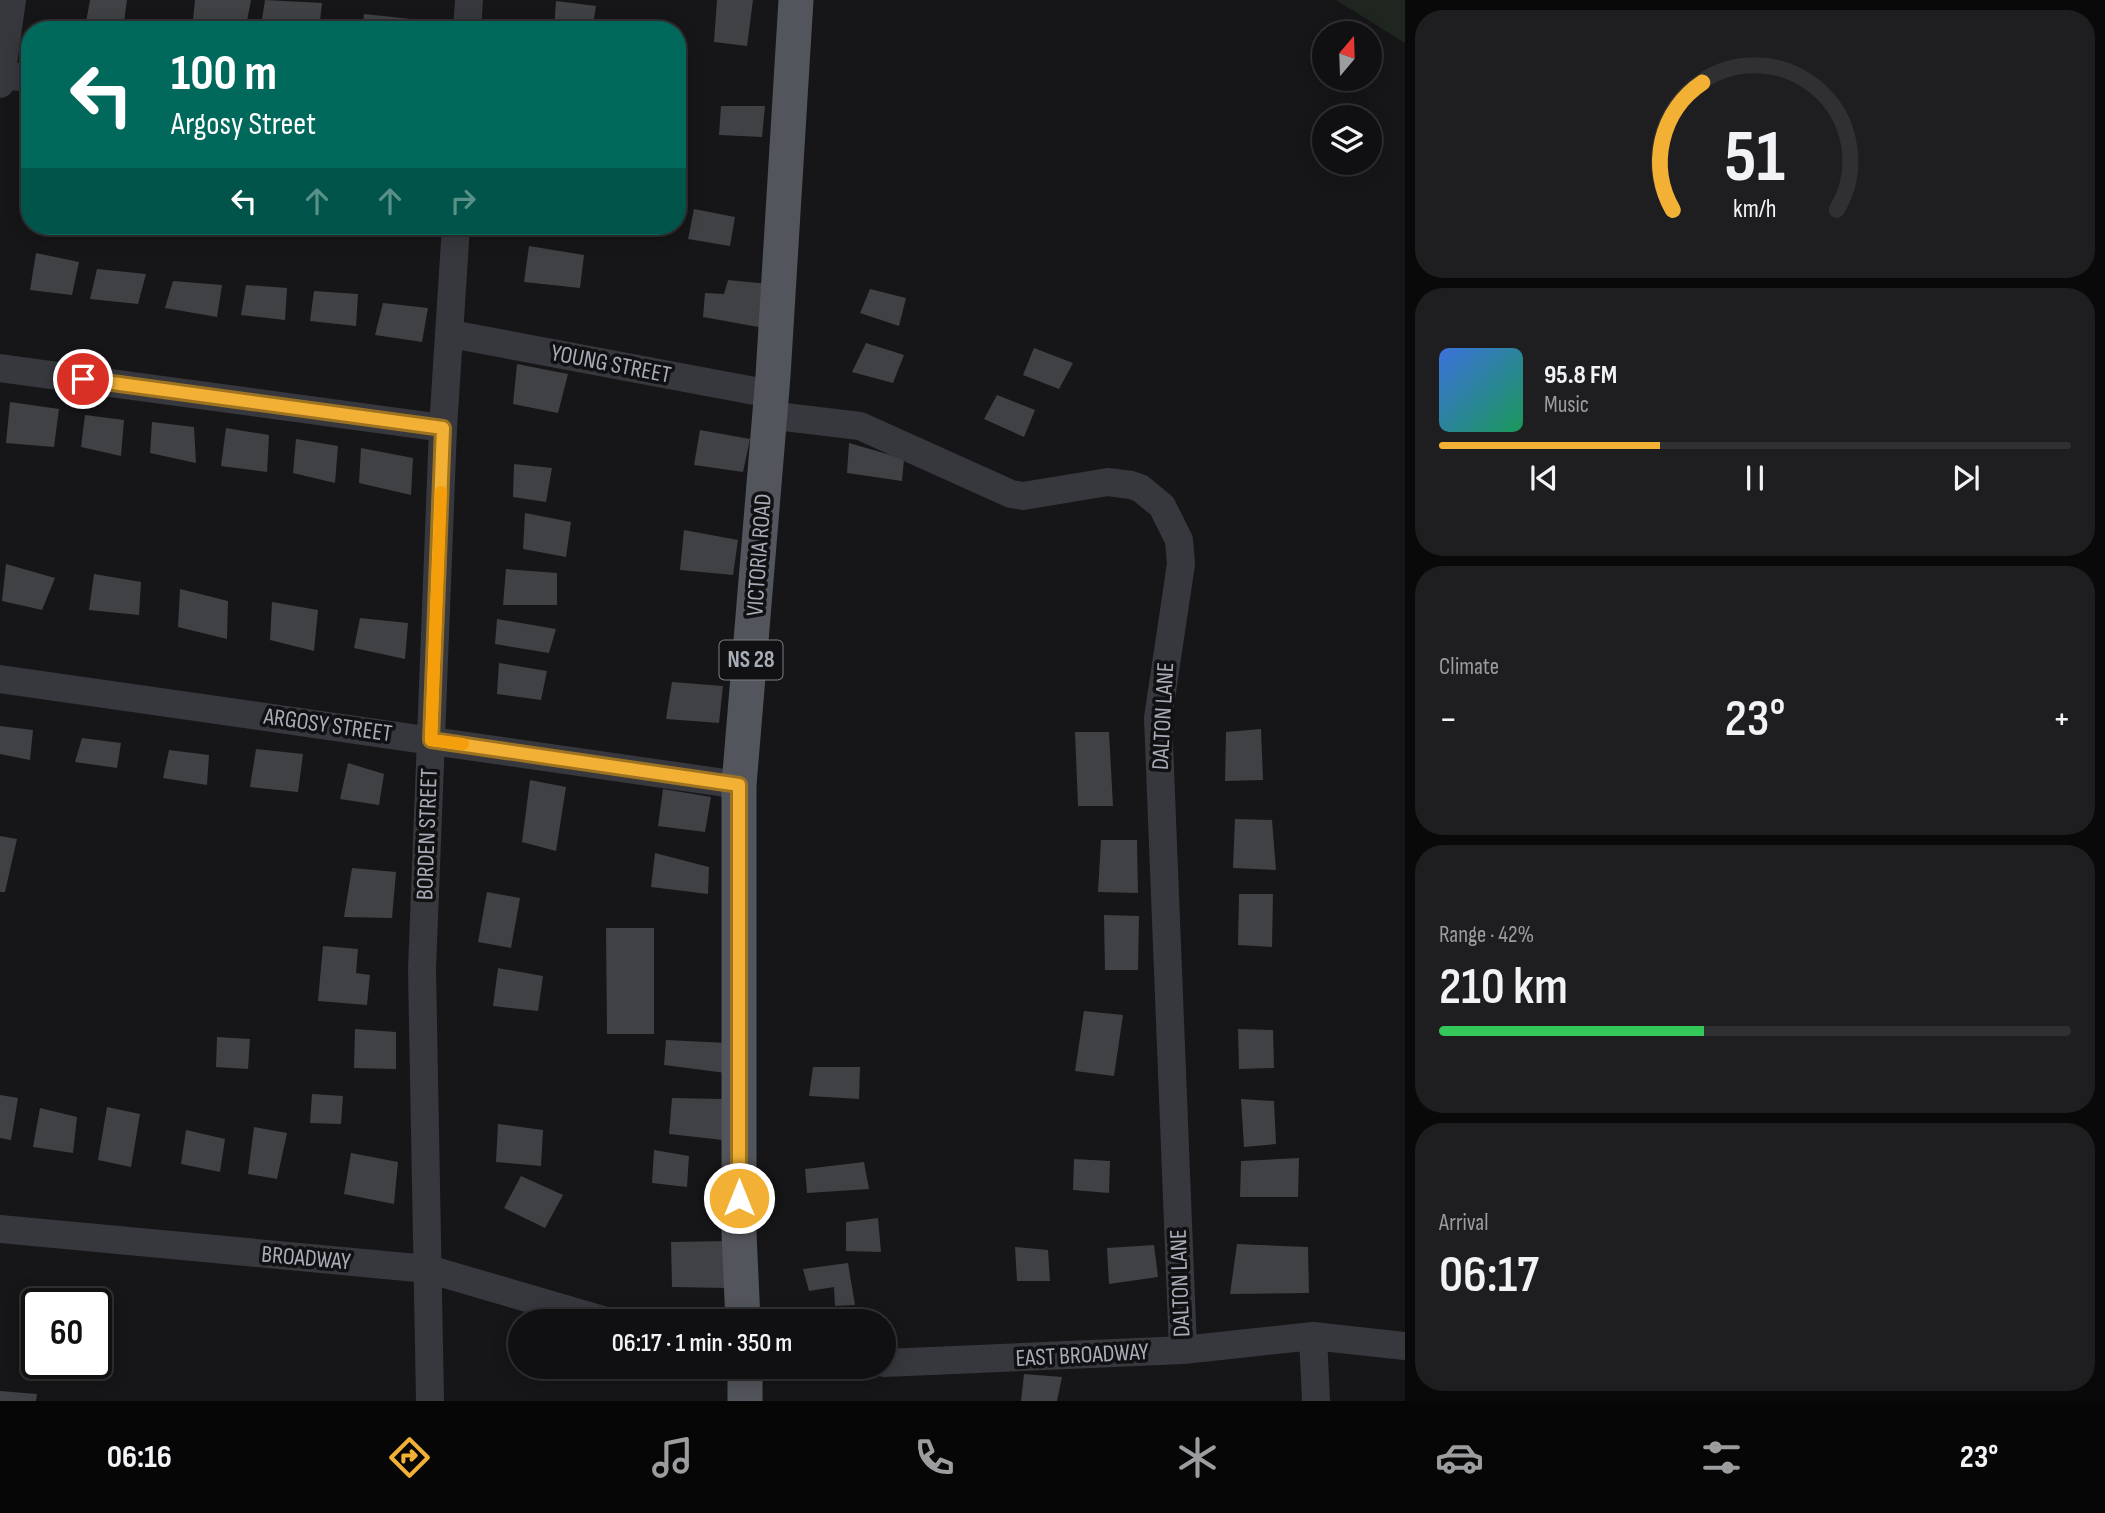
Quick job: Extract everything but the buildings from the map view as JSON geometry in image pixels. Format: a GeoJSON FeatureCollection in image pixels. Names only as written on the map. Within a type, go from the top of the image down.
{"type":"FeatureCollection","features":[{"type":"Feature","properties":{"kind":"main road","name":"VICTORIA ROAD"},"geometry":{"type":"LineString","coordinates":[[742,1309],[739,1233],[739,785],[755,620],[796,0]]}},
{"type":"Feature","properties":{"kind":"main road"},"geometry":{"type":"LineString","coordinates":[[744,1379],[745,1401]]}},
{"type":"Feature","properties":{"kind":"street"},"geometry":{"type":"LineString","coordinates":[[12,0],[1,79],[21,78]]}},
{"type":"Feature","properties":{"kind":"street"},"geometry":{"type":"LineString","coordinates":[[468,21],[470,0]]}},
{"type":"Feature","properties":{"kind":"street","name":"BORDEN STREET"},"geometry":{"type":"LineString","coordinates":[[430,1401],[422,969],[443,428],[456,235]]}},
{"type":"Feature","properties":{"kind":"street","name":"YOUNG STREET"},"geometry":{"type":"LineString","coordinates":[[451,334],[770,404]]}},
{"type":"Feature","properties":{"kind":"street"},"geometry":{"type":"LineString","coordinates":[[0,368],[443,428]]}},
{"type":"Feature","properties":{"kind":"street","name":"DALTON LANE"},"geometry":{"type":"LineString","coordinates":[[770,404],[860,426],[1011,494],[1023,496],[1108,482],[1131,485],[1154,498],[1175,528],[1181,564],[1158,718],[1183,1350]]}},
{"type":"Feature","properties":{"kind":"street","name":"ARGOSY STREET"},"geometry":{"type":"LineString","coordinates":[[0,679],[739,785]]}},
{"type":"Feature","properties":{"kind":"street","name":"BROADWAY"},"geometry":{"type":"LineString","coordinates":[[0,1229],[428,1269],[565,1309]]}},
{"type":"Feature","properties":{"kind":"street"},"geometry":{"type":"LineString","coordinates":[[1313,1336],[1316,1401]]}},
{"type":"Feature","properties":{"kind":"street","name":"EAST BROADWAY"},"geometry":{"type":"LineString","coordinates":[[896,1362],[1183,1350],[1313,1336],[1405,1346]]}},
{"type":"Feature","properties":{"kind":"shaded area"},"geometry":{"type":"Polygon","coordinates":[[[1336,0],[1405,0],[1405,43],[1382,29],[1382,21],[1370,21],[1336,0]]]}},
{"type":"Feature","properties":{"kind":"slow traffic"},"geometry":{"type":"LineString","coordinates":[[441,492],[431,740],[463,744]]}},
{"type":"Feature","properties":{"kind":"route"},"geometry":{"type":"LineString","coordinates":[[83,379],[443,428],[431,740],[739,785],[739,1198]]}}]}
